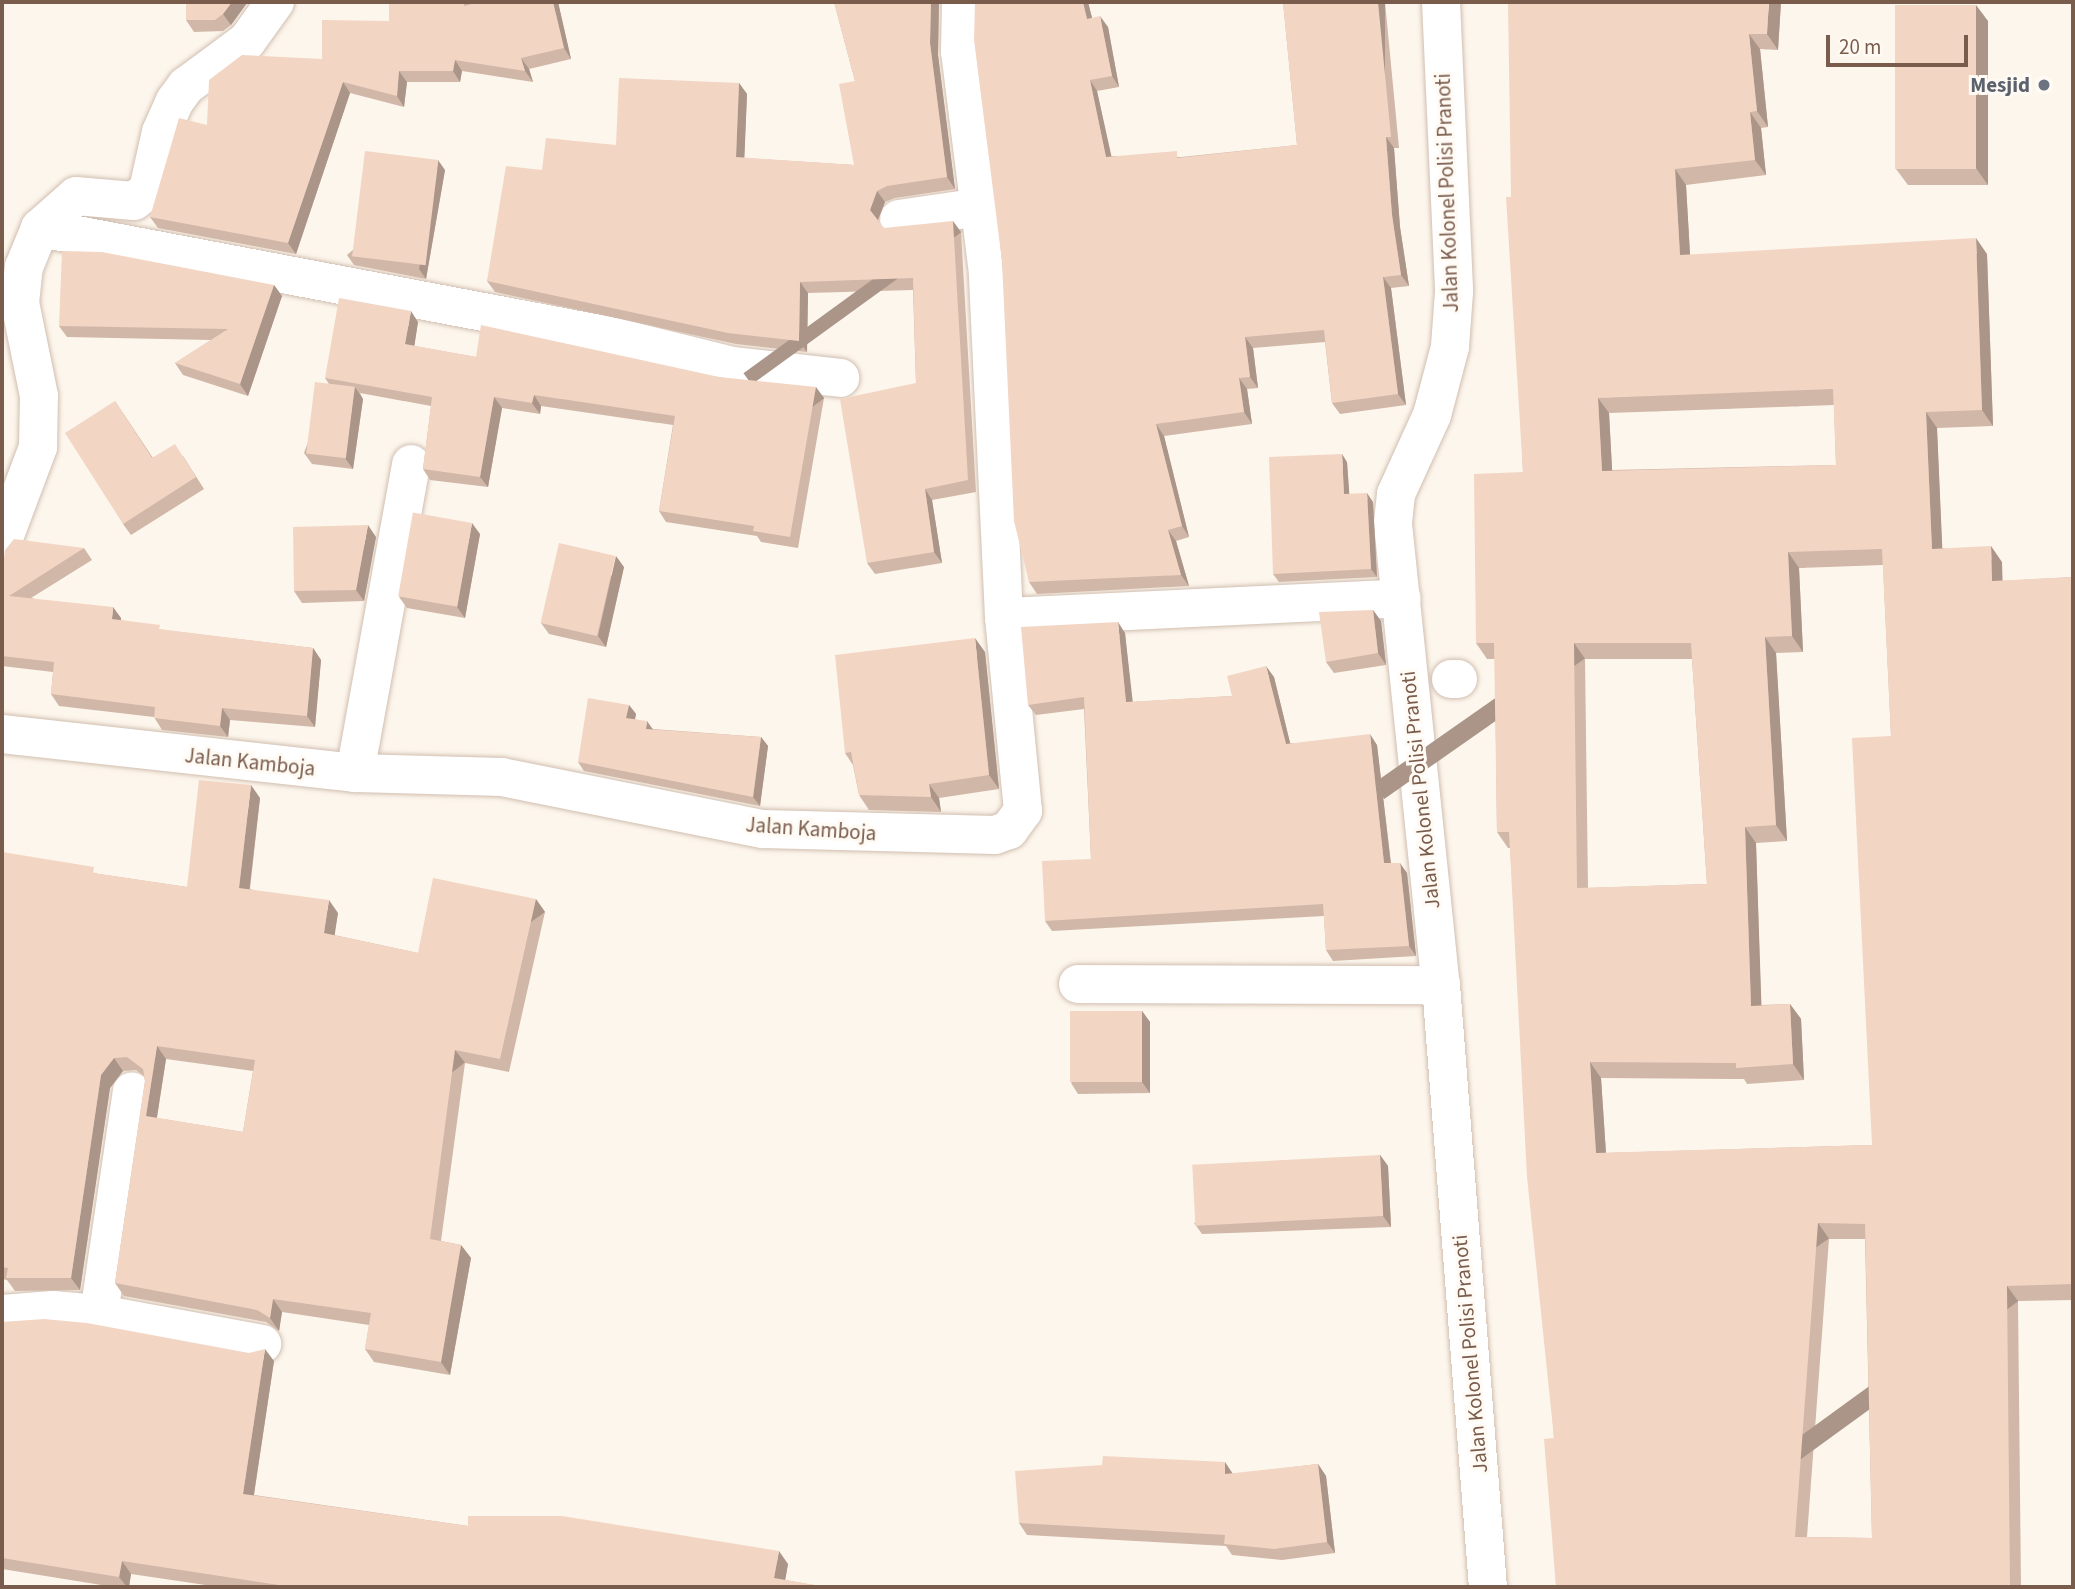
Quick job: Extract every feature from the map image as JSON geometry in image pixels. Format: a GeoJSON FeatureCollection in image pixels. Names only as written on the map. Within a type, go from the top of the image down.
{"type":"FeatureCollection","features":[{"type":"Feature","properties":{"kind":"street"},"geometry":{"type":"LineString","coordinates":[[2,543],[38,447],[39,396],[20,303],[24,267],[40,228],[76,196],[134,201],[148,190],[161,132],[175,101],[186,86],[247,41],[275,2]]}},
{"type":"Feature","properties":{"kind":"street","name":"Jalan Kamboja"},"geometry":{"type":"LineString","coordinates":[[2,734],[355,774],[502,777],[763,829],[995,835],[1009,830],[1023,811],[1004,617],[988,273],[960,52],[961,2]]}},
{"type":"Feature","properties":{"kind":"street","name":"Jalan Kolonel Polisi Pranoti"},"geometry":{"type":"LineString","coordinates":[[1441,2],[1454,292],[1441,387],[1396,494],[1393,524],[1441,985],[1488,1587]]}},
{"type":"Feature","properties":{"kind":"street"},"geometry":{"type":"LineString","coordinates":[[899,219],[981,207]]}},
{"type":"Feature","properties":{"kind":"street"},"geometry":{"type":"LineString","coordinates":[[40,228],[615,337],[732,366],[840,378]]}},
{"type":"Feature","properties":{"kind":"street"},"geometry":{"type":"LineString","coordinates":[[355,774],[411,464]]}},
{"type":"Feature","properties":{"kind":"street"},"geometry":{"type":"LineString","coordinates":[[1004,617],[1402,598]]}},
{"type":"Feature","properties":{"kind":"street"},"geometry":{"type":"LineString","coordinates":[[1078,984],[1441,985]]}},
{"type":"Feature","properties":{"kind":"street"},"geometry":{"type":"LineString","coordinates":[[99,1314],[132,1091]]}},
{"type":"Feature","properties":{"kind":"street"},"geometry":{"type":"LineString","coordinates":[[2,1314],[53,1310],[99,1314],[262,1344]]}},
{"type":"Feature","properties":{"kind":"building"},"geometry":{"type":"Polygon","coordinates":[[[186,2],[232,2],[215,20],[186,20],[186,2]]]}},
{"type":"Feature","properties":{"kind":"building"},"geometry":{"type":"Polygon","coordinates":[[[389,2],[464,2],[464,6],[479,2],[553,2],[564,48],[521,58],[525,71],[455,60],[453,71],[399,71],[397,96],[343,82],[288,243],[150,217],[179,118],[207,125],[209,80],[242,55],[322,59],[322,20],[389,21],[389,2]]]}},
{"type":"Feature","properties":{"kind":"building"},"geometry":{"type":"Polygon","coordinates":[[[834,2],[931,2],[930,43],[947,177],[887,186],[877,191],[870,210],[884,228],[953,221],[968,480],[925,489],[934,552],[867,563],[840,399],[916,383],[913,278],[800,282],[799,341],[728,333],[487,281],[506,166],[542,170],[546,138],[616,145],[619,78],[739,83],[736,157],[854,165],[839,84],[855,81],[834,2]]]}},
{"type":"Feature","properties":{"kind":"building"},"geometry":{"type":"Polygon","coordinates":[[[975,2],[1083,2],[1087,19],[1100,16],[1112,76],[1090,80],[1106,157],[1177,151],[1177,158],[1297,145],[1283,2],[1378,2],[1391,137],[1386,137],[1392,215],[1401,275],[1383,277],[1398,394],[1332,403],[1324,330],[1245,337],[1250,377],[1239,378],[1244,412],[1156,424],[1182,526],[1168,530],[1181,575],[1029,582],[1014,521],[1002,261],[974,40],[975,2]]]}},
{"type":"Feature","properties":{"kind":"building"},"geometry":{"type":"Polygon","coordinates":[[[1508,2],[1769,2],[1767,34],[1749,34],[1757,111],[1750,112],[1755,160],[1675,169],[1680,255],[1976,238],[1982,410],[1926,412],[1932,549],[1991,546],[1992,581],[2073,577],[2073,1284],[2007,1286],[2010,1587],[1556,1587],[1544,1439],[1554,1438],[1527,1177],[1509,832],[1497,832],[1494,643],[1476,643],[1474,474],[1523,472],[1506,197],[1511,197],[1508,2]],[[1833,389],[1598,398],[1602,471],[1836,465],[1833,389]],[[1882,549],[1788,552],[1792,636],[1765,637],[1776,825],[1745,827],[1751,1006],[1790,1004],[1793,1064],[1736,1068],[1736,1063],[1590,1062],[1596,1153],[1872,1145],[1852,738],[1891,736],[1882,549]],[[1574,643],[1577,888],[1707,884],[1691,643],[1574,643]],[[1818,1223],[1795,1537],[1872,1538],[1865,1224],[1818,1223]]]}},
{"type":"Feature","properties":{"kind":"building"},"geometry":{"type":"Polygon","coordinates":[[[1895,5],[1976,5],[1976,169],[1895,169],[1895,5]]]}},
{"type":"Feature","properties":{"kind":"building"},"geometry":{"type":"Polygon","coordinates":[[[365,151],[438,160],[426,265],[352,256],[365,151]]]}},
{"type":"Feature","properties":{"kind":"building"},"geometry":{"type":"Polygon","coordinates":[[[62,251],[102,252],[274,285],[240,384],[175,363],[228,329],[59,326],[62,251]]]}},
{"type":"Feature","properties":{"kind":"building"},"geometry":{"type":"Polygon","coordinates":[[[339,298],[411,311],[405,344],[476,357],[481,325],[719,377],[816,387],[790,537],[753,531],[754,526],[659,511],[675,416],[534,395],[532,403],[494,397],[480,477],[423,469],[432,397],[325,378],[339,298]]]}},
{"type":"Feature","properties":{"kind":"building"},"geometry":{"type":"Polygon","coordinates":[[[315,382],[355,387],[346,458],[306,453],[315,382]]]}},
{"type":"Feature","properties":{"kind":"building"},"geometry":{"type":"Polygon","coordinates":[[[115,401],[152,458],[175,444],[196,477],[123,524],[65,433],[115,401]]]}},
{"type":"Feature","properties":{"kind":"building"},"geometry":{"type":"Polygon","coordinates":[[[1342,454],[1344,494],[1367,493],[1371,569],[1273,574],[1269,457],[1342,454]]]}},
{"type":"Feature","properties":{"kind":"building"},"geometry":{"type":"Polygon","coordinates":[[[413,513],[472,523],[457,607],[398,596],[413,513]]]}},
{"type":"Feature","properties":{"kind":"building"},"geometry":{"type":"Polygon","coordinates":[[[368,525],[356,590],[294,591],[293,527],[368,525]]]}},
{"type":"Feature","properties":{"kind":"building"},"geometry":{"type":"Polygon","coordinates":[[[14,539],[84,548],[9,596],[113,607],[112,619],[160,625],[159,629],[313,648],[307,716],[222,708],[220,726],[154,718],[155,707],[51,694],[54,662],[2,656],[2,575],[5,550],[14,539]]]}},
{"type":"Feature","properties":{"kind":"building"},"geometry":{"type":"Polygon","coordinates":[[[559,543],[616,556],[597,636],[541,623],[559,543]]]}},
{"type":"Feature","properties":{"kind":"building"},"geometry":{"type":"Polygon","coordinates":[[[1373,610],[1378,653],[1326,662],[1319,612],[1373,610]]]}},
{"type":"Feature","properties":{"kind":"building"},"geometry":{"type":"Polygon","coordinates":[[[1118,622],[1126,702],[1232,696],[1227,676],[1266,666],[1286,744],[1370,734],[1384,863],[1400,863],[1409,946],[1326,950],[1323,904],[1045,921],[1042,861],[1091,859],[1084,697],[1028,705],[1021,627],[1118,622]]]}},
{"type":"Feature","properties":{"kind":"building"},"geometry":{"type":"Polygon","coordinates":[[[975,638],[989,775],[929,784],[931,797],[859,795],[851,752],[845,753],[835,655],[975,638]]]}},
{"type":"Feature","properties":{"kind":"building"},"geometry":{"type":"Polygon","coordinates":[[[588,698],[629,705],[626,718],[647,721],[646,729],[761,737],[753,797],[578,762],[588,698]]]}},
{"type":"Feature","properties":{"kind":"building"},"geometry":{"type":"Polygon","coordinates":[[[199,780],[251,785],[239,888],[329,900],[324,933],[418,953],[433,878],[536,899],[500,1059],[455,1050],[430,1239],[461,1245],[441,1362],[365,1349],[371,1313],[273,1299],[270,1318],[257,1310],[115,1283],[145,1081],[143,1069],[127,1057],[114,1058],[101,1075],[71,1278],[6,1278],[8,1268],[2,1267],[2,852],[94,867],[93,873],[187,887],[199,780]],[[157,1046],[146,1116],[243,1132],[255,1060],[157,1046]]]}},
{"type":"Feature","properties":{"kind":"building"},"geometry":{"type":"Polygon","coordinates":[[[1070,1011],[1142,1011],[1142,1082],[1070,1082],[1070,1011]]]}},
{"type":"Feature","properties":{"kind":"building"},"geometry":{"type":"Polygon","coordinates":[[[1380,1155],[1383,1216],[1195,1226],[1192,1165],[1380,1155]]]}},
{"type":"Feature","properties":{"kind":"building"},"geometry":{"type":"Polygon","coordinates":[[[44,1319],[87,1323],[249,1353],[265,1349],[243,1494],[468,1526],[468,1516],[562,1516],[779,1551],[774,1578],[826,1587],[292,1587],[122,1561],[119,1577],[2,1558],[2,1322],[44,1319]]]}},
{"type":"Feature","properties":{"kind":"building"},"geometry":{"type":"Polygon","coordinates":[[[1103,1456],[1225,1462],[1225,1474],[1318,1464],[1327,1542],[1274,1549],[1224,1544],[1225,1535],[1019,1523],[1015,1471],[1102,1465],[1103,1456]]]}},
{"type":"Feature","properties":{"kind":"place","name":"Mesjid"},"geometry":{"type":"Point","coordinates":[2044,85]}}]}
